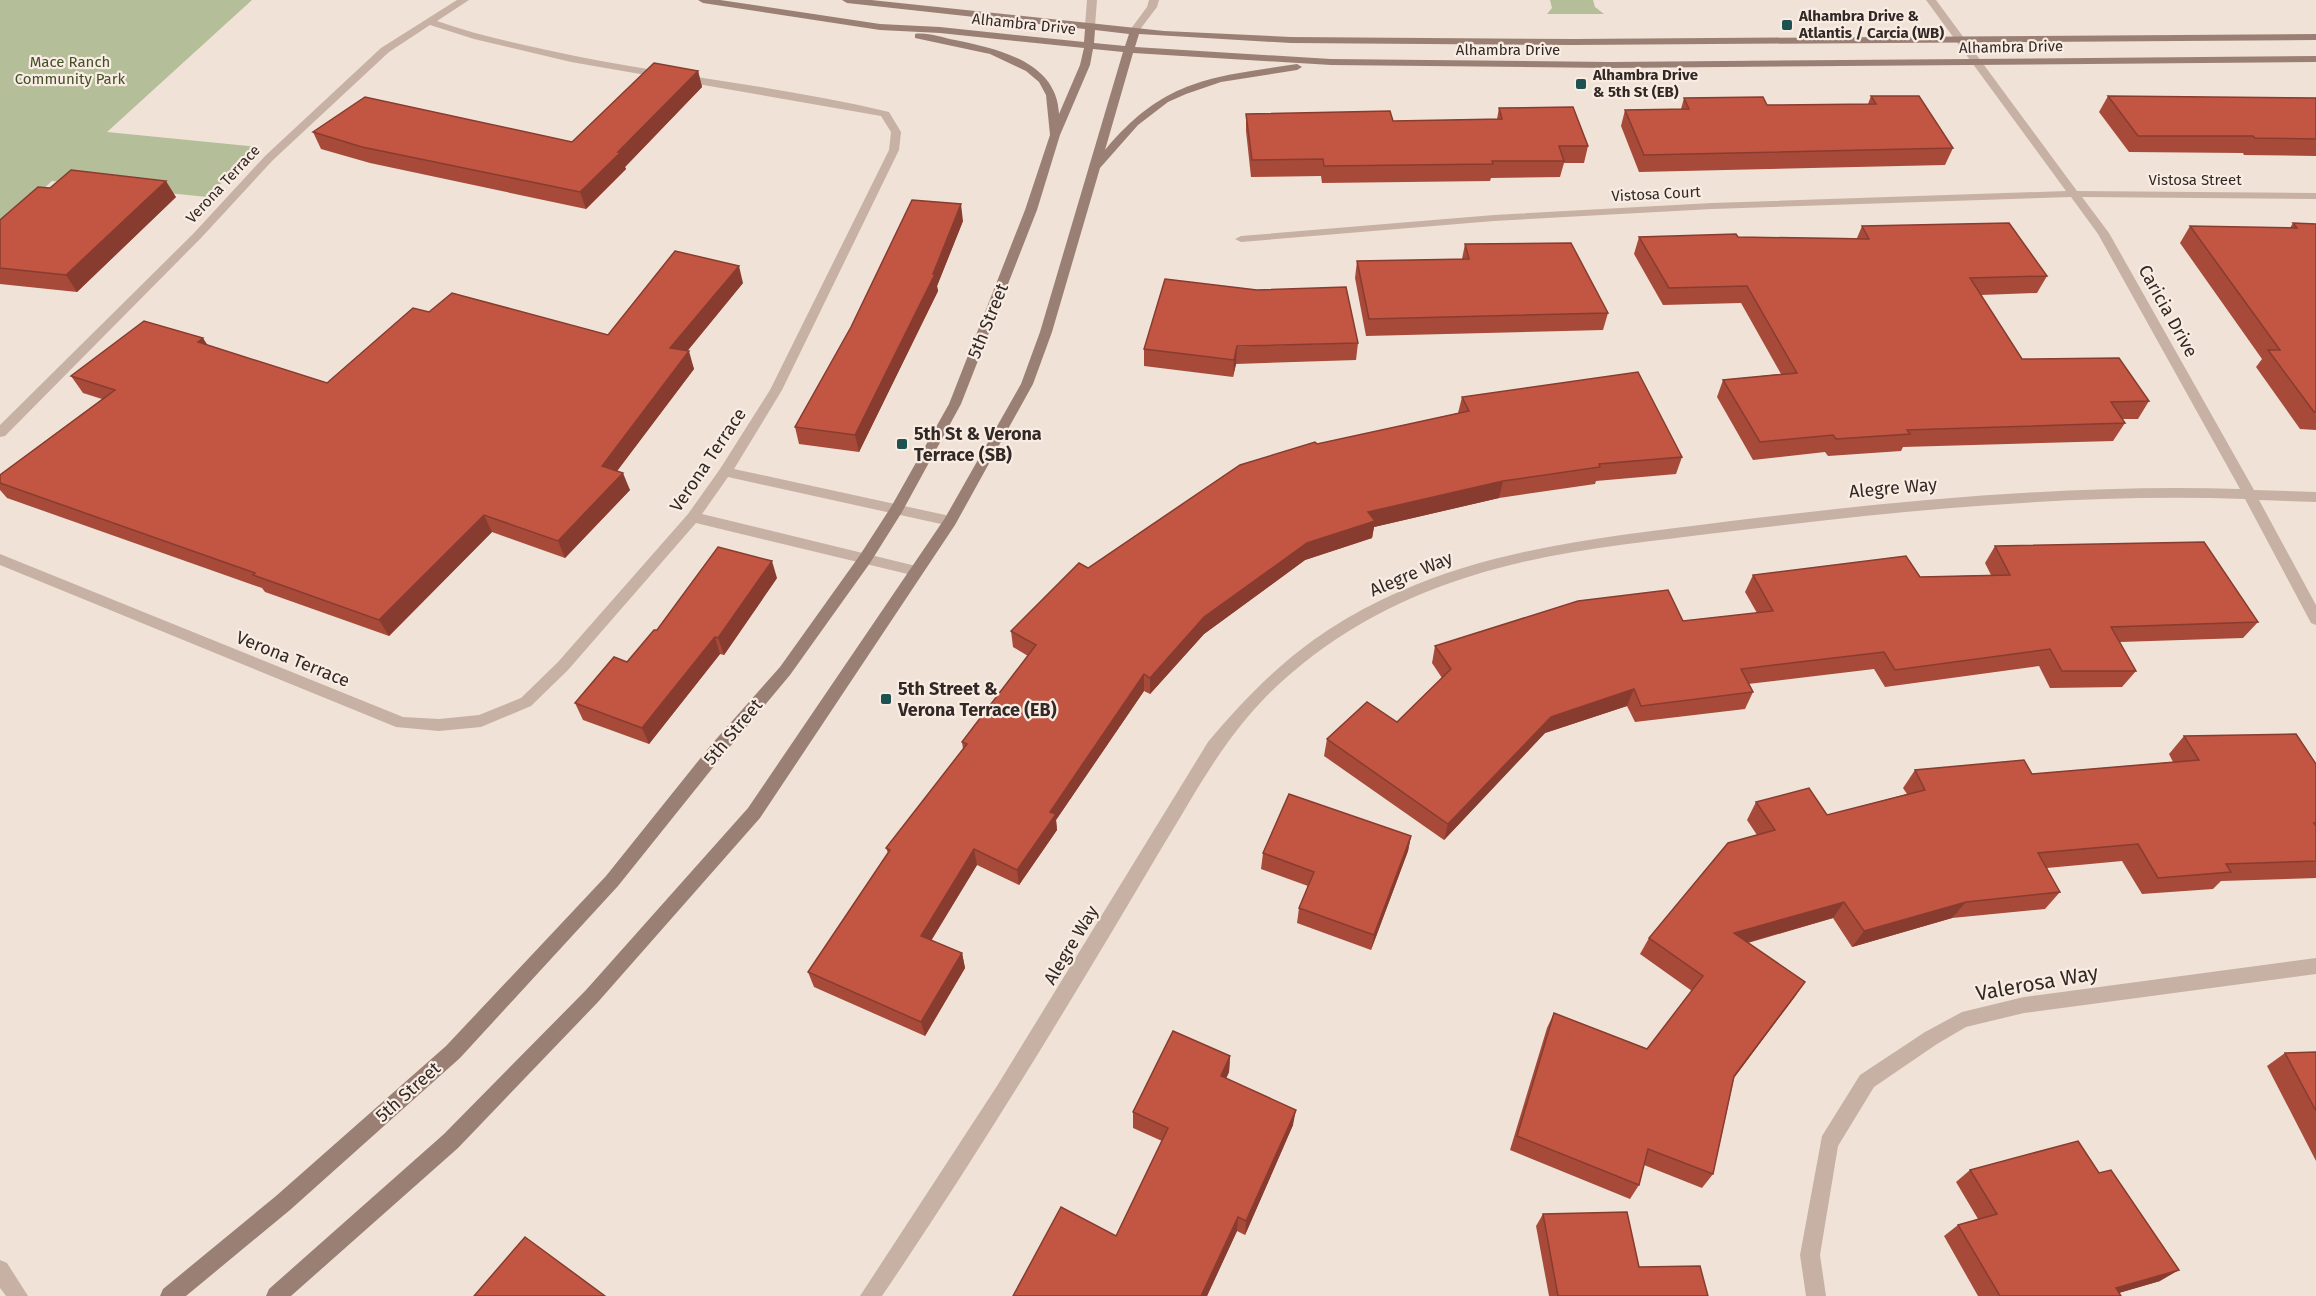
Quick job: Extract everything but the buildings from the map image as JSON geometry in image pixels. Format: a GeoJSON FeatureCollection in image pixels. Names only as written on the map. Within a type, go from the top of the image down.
{"type":"FeatureCollection","features":[{"type":"Feature","properties":{"kind":"main road","name":"Alhambra Drive"},"geometry":{"type":"LineString","coordinates":[[703,0],[880,27],[940,30],[1129,50],[1331,62],[1610,65],[2316,59]]}},
{"type":"Feature","properties":{"kind":"main road","name":"Alhambra Drive"},"geometry":{"type":"LineString","coordinates":[[847,0],[1000,18],[1135,30],[1233,37],[1393,42],[2316,36]]}},
{"type":"Feature","properties":{"kind":"main road","name":"5th Street"},"geometry":{"type":"LineString","coordinates":[[170,1296],[284,1203],[453,1052],[612,881],[717,750],[785,671],[865,559],[897,509],[955,404],[1031,210],[1055,135],[1085,65],[1090,26]]}},
{"type":"Feature","properties":{"kind":"main road"},"geometry":{"type":"LineString","coordinates":[[880,27],[1005,55],[1029,69],[1044,82],[1051,95],[1055,135]]}},
{"type":"Feature","properties":{"kind":"main road"},"geometry":{"type":"LineString","coordinates":[[276,1296],[452,1141],[600,987],[754,813],[950,521],[1028,384],[1096,167],[1135,30]]}},
{"type":"Feature","properties":{"kind":"main road"},"geometry":{"type":"LineString","coordinates":[[1096,167],[1147,112],[1184,89],[1224,78],[1331,62]]}},
{"type":"Feature","properties":{"kind":"street","name":"Verona Terrace"},"geometry":{"type":"LineString","coordinates":[[0,433],[196,236],[269,158],[385,50],[464,0]]}},
{"type":"Feature","properties":{"kind":"street"},"geometry":{"type":"LineString","coordinates":[[1090,26],[1092,0]]}},
{"type":"Feature","properties":{"kind":"street"},"geometry":{"type":"LineString","coordinates":[[1135,30],[1152,7],[1154,0]]}},
{"type":"Feature","properties":{"kind":"street","name":"Caricia Drive"},"geometry":{"type":"LineString","coordinates":[[1931,0],[2103,232],[2250,495],[2316,620]]}},
{"type":"Feature","properties":{"kind":"street","name":"Verona Terrace"},"geometry":{"type":"LineString","coordinates":[[0,559],[402,723],[439,725],[481,721],[526,702],[562,666],[693,517],[776,390],[894,150],[896,132],[885,114],[842,104],[585,63],[455,32],[430,22]]}},
{"type":"Feature","properties":{"kind":"street","name":"Vistosa Street"},"geometry":{"type":"LineString","coordinates":[[2074,194],[2316,196]]}},
{"type":"Feature","properties":{"kind":"street","name":"Vistosa Court"},"geometry":{"type":"LineString","coordinates":[[1241,239],[1494,218],[1700,206],[2074,194]]}},
{"type":"Feature","properties":{"kind":"street"},"geometry":{"type":"LineString","coordinates":[[725,471],[950,521]]}},
{"type":"Feature","properties":{"kind":"street","name":"Alegre Way"},"geometry":{"type":"LineString","coordinates":[[870,1296],[928,1214],[986,1123],[1214,747],[1261,692],[1321,642],[1370,612],[1425,586],[1489,564],[1558,548],[1865,510],[1989,499],[2119,493],[2316,497]]}},
{"type":"Feature","properties":{"kind":"street"},"geometry":{"type":"LineString","coordinates":[[693,517],[916,571]]}},
{"type":"Feature","properties":{"kind":"street","name":"Valerosa Way"},"geometry":{"type":"LineString","coordinates":[[1816,1296],[1810,1255],[1829,1143],[1867,1081],[1931,1038],[1962,1020],[2024,1005],[2316,966]]}},
{"type":"Feature","properties":{"kind":"street"},"geometry":{"type":"LineString","coordinates":[[0,1270],[18,1296]]}},
{"type":"Feature","properties":{"kind":"green space","name":"Mace Ranch Community Park"},"geometry":{"type":"Polygon","coordinates":[[[0,0],[252,0],[107,132],[259,147],[207,197],[52,181],[0,228],[0,0]]]}},
{"type":"Feature","properties":{"kind":"green space"},"geometry":{"type":"Polygon","coordinates":[[[1550,0],[1593,0],[1595,7],[1604,14],[1547,14],[1552,8],[1550,0]]]}},
{"type":"Feature","properties":{"kind":"place","name":"Alhambra Drive & Atlantis / Carcia (WB)"},"geometry":{"type":"Point","coordinates":[1787,25]}},
{"type":"Feature","properties":{"kind":"place","name":"Alhambra Drive & 5th St (EB)"},"geometry":{"type":"Point","coordinates":[1581,84]}},
{"type":"Feature","properties":{"kind":"place","name":"5th St & Verona Terrace (SB)"},"geometry":{"type":"Point","coordinates":[902,444]}},
{"type":"Feature","properties":{"kind":"place","name":"5th Street & Verona Terrace (EB)"},"geometry":{"type":"Point","coordinates":[886,699]}}]}
